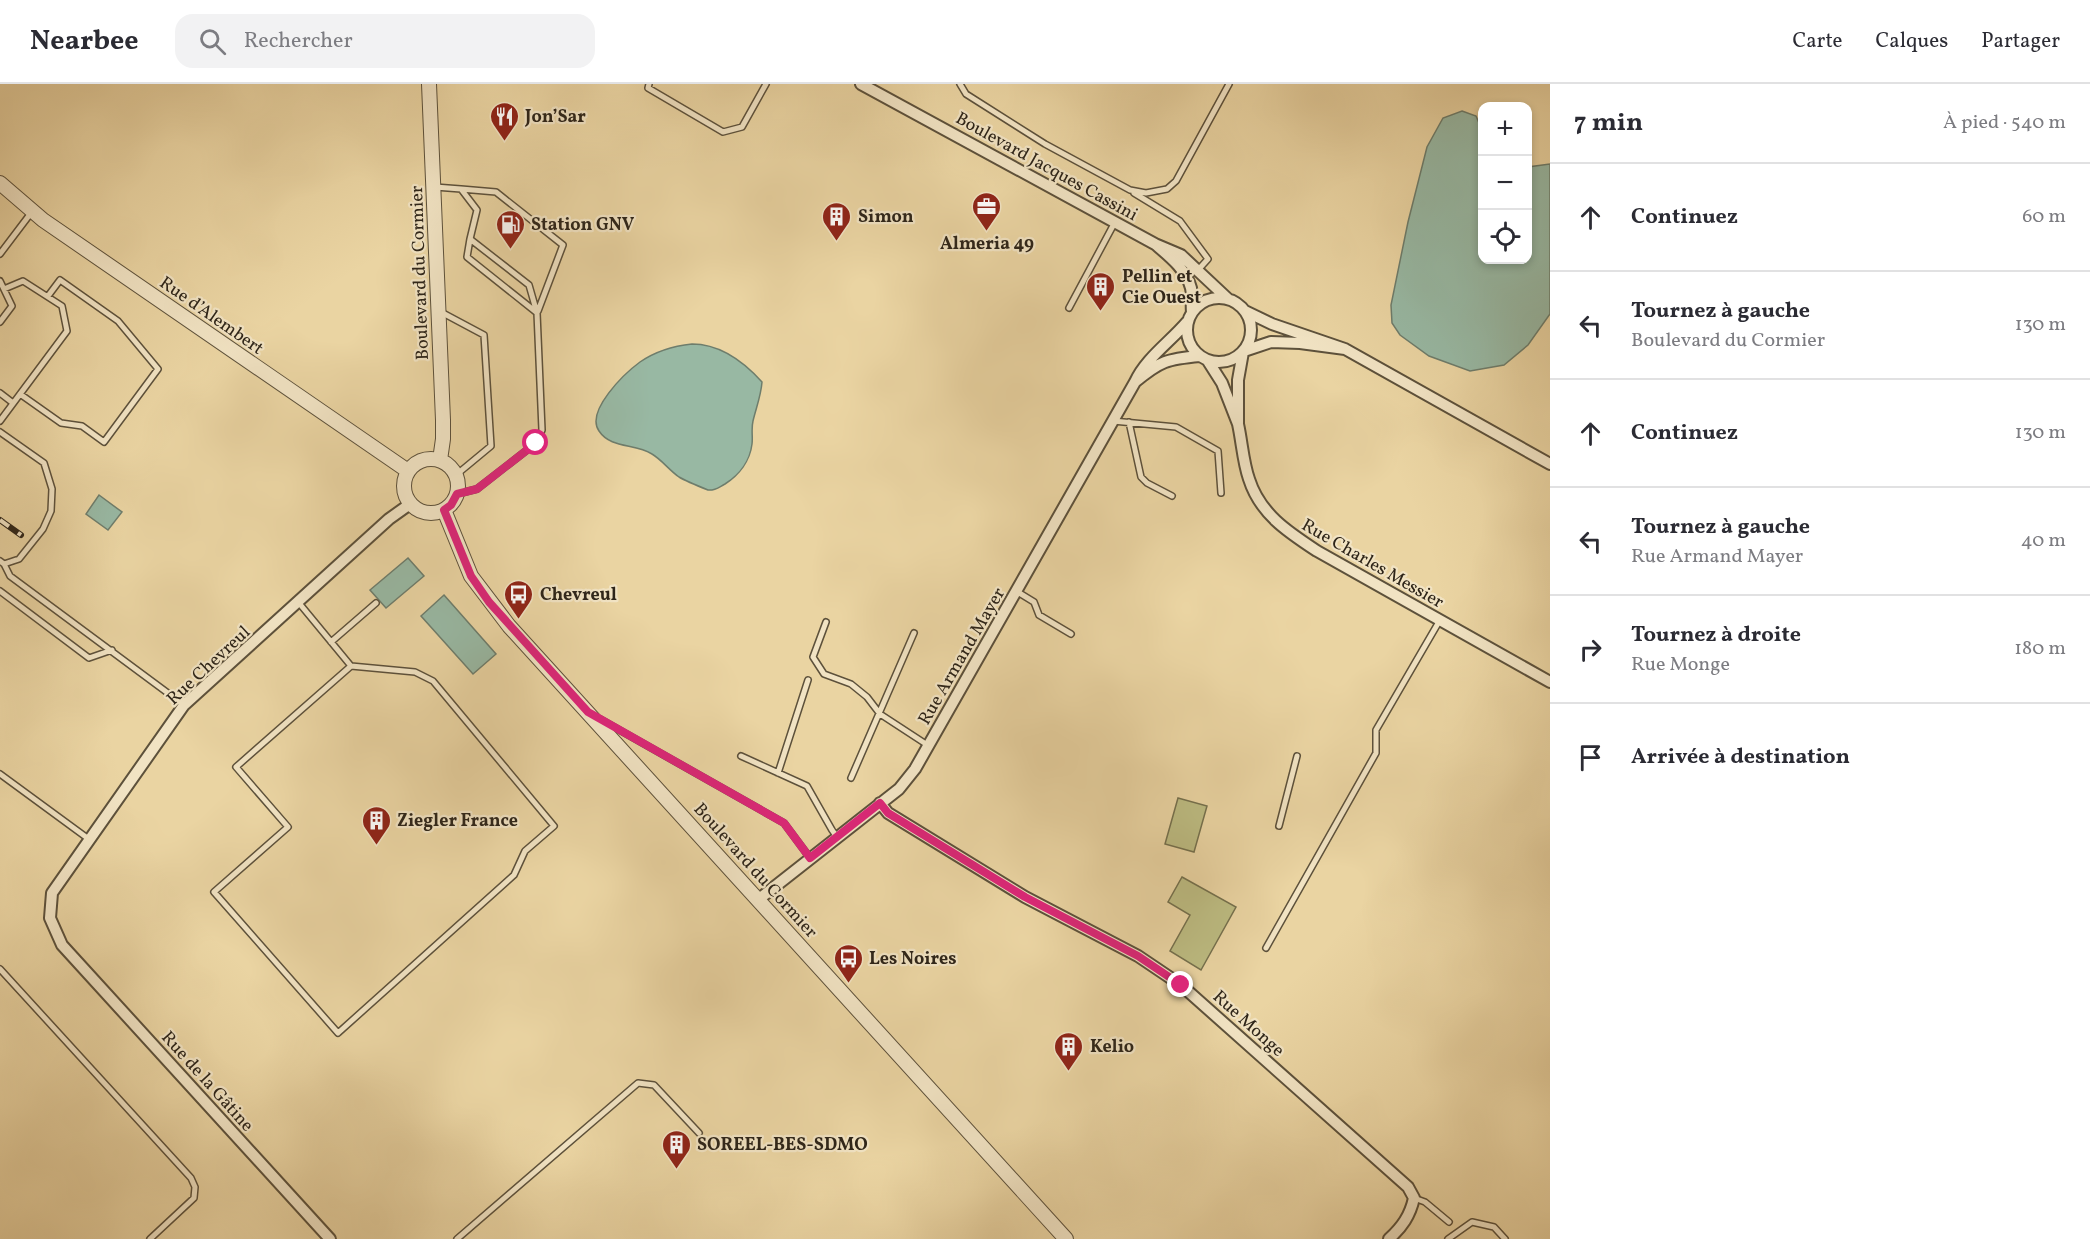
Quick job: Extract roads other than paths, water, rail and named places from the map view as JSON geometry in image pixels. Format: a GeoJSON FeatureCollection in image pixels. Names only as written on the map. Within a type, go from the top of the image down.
{"type":"FeatureCollection","features":[{"type":"Feature","properties":{"kind":"street","name":"Boulevard du Cormier"},"geometry":{"type":"LineString","coordinates":[[429,84],[443,420],[440,460]]}},
{"type":"Feature","properties":{"kind":"street","name":"Boulevard Jacques Cassini"},"geometry":{"type":"LineString","coordinates":[[861,84],[1155,244],[1181,255],[1228,299]]}},
{"type":"Feature","properties":{"kind":"street","name":"Rue d’Alembert"},"geometry":{"type":"LineString","coordinates":[[0,183],[32,212],[408,471]]}},
{"type":"Feature","properties":{"kind":"street","name":"Boulevard Jacques Cassini"},"geometry":{"type":"LineString","coordinates":[[1155,244],[1176,262],[1184,273],[1191,288],[1190,317]]}},
{"type":"Feature","properties":{"kind":"street"},"geometry":{"type":"LineString","coordinates":[[1228,299],[1245,311],[1250,321],[1249,341],[1236,358],[1226,362],[1204,358],[1188,341],[1186,332],[1190,317],[1199,305],[1208,300],[1228,299]]}},
{"type":"Feature","properties":{"kind":"street"},"geometry":{"type":"LineString","coordinates":[[1245,311],[1272,324],[1345,349],[1550,464]]}},
{"type":"Feature","properties":{"kind":"street","name":"Rue Armand Mayer"},"geometry":{"type":"LineString","coordinates":[[759,899],[880,803],[915,769],[1142,367],[1170,342],[1190,317]]}},
{"type":"Feature","properties":{"kind":"street"},"geometry":{"type":"LineString","coordinates":[[1243,351],[1271,342],[1345,349]]}},
{"type":"Feature","properties":{"kind":"street","name":"Rue Charles Messier"},"geometry":{"type":"LineString","coordinates":[[1238,424],[1238,380],[1243,351]]}},
{"type":"Feature","properties":{"kind":"street","name":"Rue Armand Mayer"},"geometry":{"type":"LineString","coordinates":[[1135,382],[1154,366],[1169,359],[1204,358]]}},
{"type":"Feature","properties":{"kind":"street","name":"Rue Charles Messier"},"geometry":{"type":"LineString","coordinates":[[1204,358],[1222,383],[1238,424],[1249,479],[1262,507],[1285,530],[1317,551],[1550,682]]}},
{"type":"Feature","properties":{"kind":"street"},"geometry":{"type":"LineString","coordinates":[[422,460],[440,460],[452,469],[456,476],[457,494],[451,505],[444,510],[426,513],[417,510],[410,504],[403,488],[408,471],[422,460]]}},
{"type":"Feature","properties":{"kind":"street","name":"Rue Chevreul"},"geometry":{"type":"LineString","coordinates":[[62,945],[50,918],[52,893],[184,705],[389,519],[410,504]]}},
{"type":"Feature","properties":{"kind":"street","name":"Boulevard du Cormier"},"geometry":{"type":"LineString","coordinates":[[444,510],[471,576],[489,602],[1066,1239]]}},
{"type":"Feature","properties":{"kind":"street","name":"Rue Monge"},"geometry":{"type":"LineString","coordinates":[[880,803],[888,813],[1025,897],[1138,956],[1181,985],[1408,1187],[1414,1198]]}},
{"type":"Feature","properties":{"kind":"street","name":"Rue de la Gâtine"},"geometry":{"type":"LineString","coordinates":[[62,945],[330,1239]]}},
{"type":"Feature","properties":{"kind":"street"},"geometry":{"type":"LineString","coordinates":[[1389,1239],[1404,1225],[1414,1198]]}},
{"type":"Feature","properties":{"kind":"lane"},"geometry":{"type":"LineString","coordinates":[[649,84],[648,88],[723,132],[742,127],[766,84]]}},
{"type":"Feature","properties":{"kind":"lane"},"geometry":{"type":"LineString","coordinates":[[960,84],[966,94],[1035,138],[1130,190],[1180,221],[1209,259],[1197,271]]}},
{"type":"Feature","properties":{"kind":"lane"},"geometry":{"type":"LineString","coordinates":[[1130,190],[1146,194],[1167,189],[1176,181],[1229,84]]}},
{"type":"Feature","properties":{"kind":"lane"},"geometry":{"type":"LineString","coordinates":[[433,187],[496,192],[563,245],[537,313]]}},
{"type":"Feature","properties":{"kind":"lane"},"geometry":{"type":"LineString","coordinates":[[461,189],[477,210],[467,256],[537,313]]}},
{"type":"Feature","properties":{"kind":"lane"},"geometry":{"type":"LineString","coordinates":[[0,254],[32,212]]}},
{"type":"Feature","properties":{"kind":"lane"},"geometry":{"type":"LineString","coordinates":[[1069,308],[1115,222]]}},
{"type":"Feature","properties":{"kind":"lane"},"geometry":{"type":"LineString","coordinates":[[457,494],[477,489],[536,443],[542,430],[537,313],[529,285],[470,239]]}},
{"type":"Feature","properties":{"kind":"lane"},"geometry":{"type":"LineString","coordinates":[[21,394],[61,423],[82,426],[104,442],[158,369],[118,321],[60,280],[48,296]]}},
{"type":"Feature","properties":{"kind":"lane"},"geometry":{"type":"LineString","coordinates":[[0,281],[12,306],[0,322]]}},
{"type":"Feature","properties":{"kind":"lane"},"geometry":{"type":"LineString","coordinates":[[0,421],[67,331],[62,306],[48,296],[23,281],[4,289]]}},
{"type":"Feature","properties":{"kind":"lane"},"geometry":{"type":"LineString","coordinates":[[438,310],[484,335],[491,446],[456,476]]}},
{"type":"Feature","properties":{"kind":"lane"},"geometry":{"type":"LineString","coordinates":[[0,393],[14,403]]}},
{"type":"Feature","properties":{"kind":"lane"},"geometry":{"type":"LineString","coordinates":[[1113,421],[1176,428],[1218,451],[1221,493]]}},
{"type":"Feature","properties":{"kind":"lane"},"geometry":{"type":"LineString","coordinates":[[1129,422],[1141,477],[1147,483],[1172,496]]}},
{"type":"Feature","properties":{"kind":"lane"},"geometry":{"type":"LineString","coordinates":[[0,432],[44,463],[52,489],[51,511],[43,529],[20,559],[2,562],[10,576],[184,705]]}},
{"type":"Feature","properties":{"kind":"lane"},"geometry":{"type":"LineString","coordinates":[[0,591],[89,658],[112,651]]}},
{"type":"Feature","properties":{"kind":"lane"},"geometry":{"type":"LineString","coordinates":[[1016,591],[1034,602],[1039,615],[1071,634]]}},
{"type":"Feature","properties":{"kind":"lane"},"geometry":{"type":"LineString","coordinates":[[299,603],[351,666],[415,672],[433,681],[554,826],[525,851],[514,875],[338,1033],[214,892],[288,827],[236,767],[351,666]]}},
{"type":"Feature","properties":{"kind":"lane"},"geometry":{"type":"LineString","coordinates":[[332,642],[376,603]]}},
{"type":"Feature","properties":{"kind":"lane"},"geometry":{"type":"LineString","coordinates":[[1266,948],[1376,753],[1376,730],[1440,620]]}},
{"type":"Feature","properties":{"kind":"lane"},"geometry":{"type":"LineString","coordinates":[[826,622],[813,657],[824,675],[851,684],[867,697],[880,714],[929,746]]}},
{"type":"Feature","properties":{"kind":"lane"},"geometry":{"type":"LineString","coordinates":[[851,778],[914,633]]}},
{"type":"Feature","properties":{"kind":"lane"},"geometry":{"type":"LineString","coordinates":[[778,773],[807,680]]}},
{"type":"Feature","properties":{"kind":"lane"},"geometry":{"type":"LineString","coordinates":[[588,712],[784,823],[810,858]]}},
{"type":"Feature","properties":{"kind":"lane"},"geometry":{"type":"LineString","coordinates":[[741,756],[807,786],[837,837]]}},
{"type":"Feature","properties":{"kind":"lane"},"geometry":{"type":"LineString","coordinates":[[1279,826],[1297,756]]}},
{"type":"Feature","properties":{"kind":"lane"},"geometry":{"type":"LineString","coordinates":[[0,774],[90,840]]}},
{"type":"Feature","properties":{"kind":"lane"},"geometry":{"type":"LineString","coordinates":[[0,969],[191,1178],[195,1187],[194,1198],[150,1239]]}},
{"type":"Feature","properties":{"kind":"lane"},"geometry":{"type":"LineString","coordinates":[[457,1239],[638,1083],[654,1085],[699,1133]]}},
{"type":"Feature","properties":{"kind":"lane","name":"Rue Monge"},"geometry":{"type":"LineString","coordinates":[[1414,1198],[1425,1202],[1449,1222]]}},
{"type":"Feature","properties":{"kind":"lane"},"geometry":{"type":"LineString","coordinates":[[1448,1239],[1472,1222],[1494,1227],[1505,1239]]}},
{"type":"Feature","properties":{"kind":"railway"},"geometry":{"type":"LineString","coordinates":[[0,520],[21,535]]}},
{"type":"Feature","properties":{"kind":"place","name":"Jon’Sar"},"geometry":{"type":"Point","coordinates":[504,142]}},
{"type":"Feature","properties":{"kind":"place","name":"Almeria 49"},"geometry":{"type":"Point","coordinates":[987,232]}},
{"type":"Feature","properties":{"kind":"place","name":"Simon"},"geometry":{"type":"Point","coordinates":[837,242]}},
{"type":"Feature","properties":{"kind":"place","name":"Station GNV"},"geometry":{"type":"Point","coordinates":[510,250]}},
{"type":"Feature","properties":{"kind":"place","name":"Pellin et Cie Ouest"},"geometry":{"type":"Point","coordinates":[1101,312]}},
{"type":"Feature","properties":{"kind":"place","name":"Chevreul"},"geometry":{"type":"Point","coordinates":[519,620]}},
{"type":"Feature","properties":{"kind":"place","name":"Ziegler France"},"geometry":{"type":"Point","coordinates":[376,846]}},
{"type":"Feature","properties":{"kind":"place","name":"Les Noires"},"geometry":{"type":"Point","coordinates":[848,984]}},
{"type":"Feature","properties":{"kind":"place","name":"Kelio"},"geometry":{"type":"Point","coordinates":[1069,1072]}},
{"type":"Feature","properties":{"kind":"place","name":"SOREEL-BES-SDMO"},"geometry":{"type":"Point","coordinates":[676,1170]}}]}
